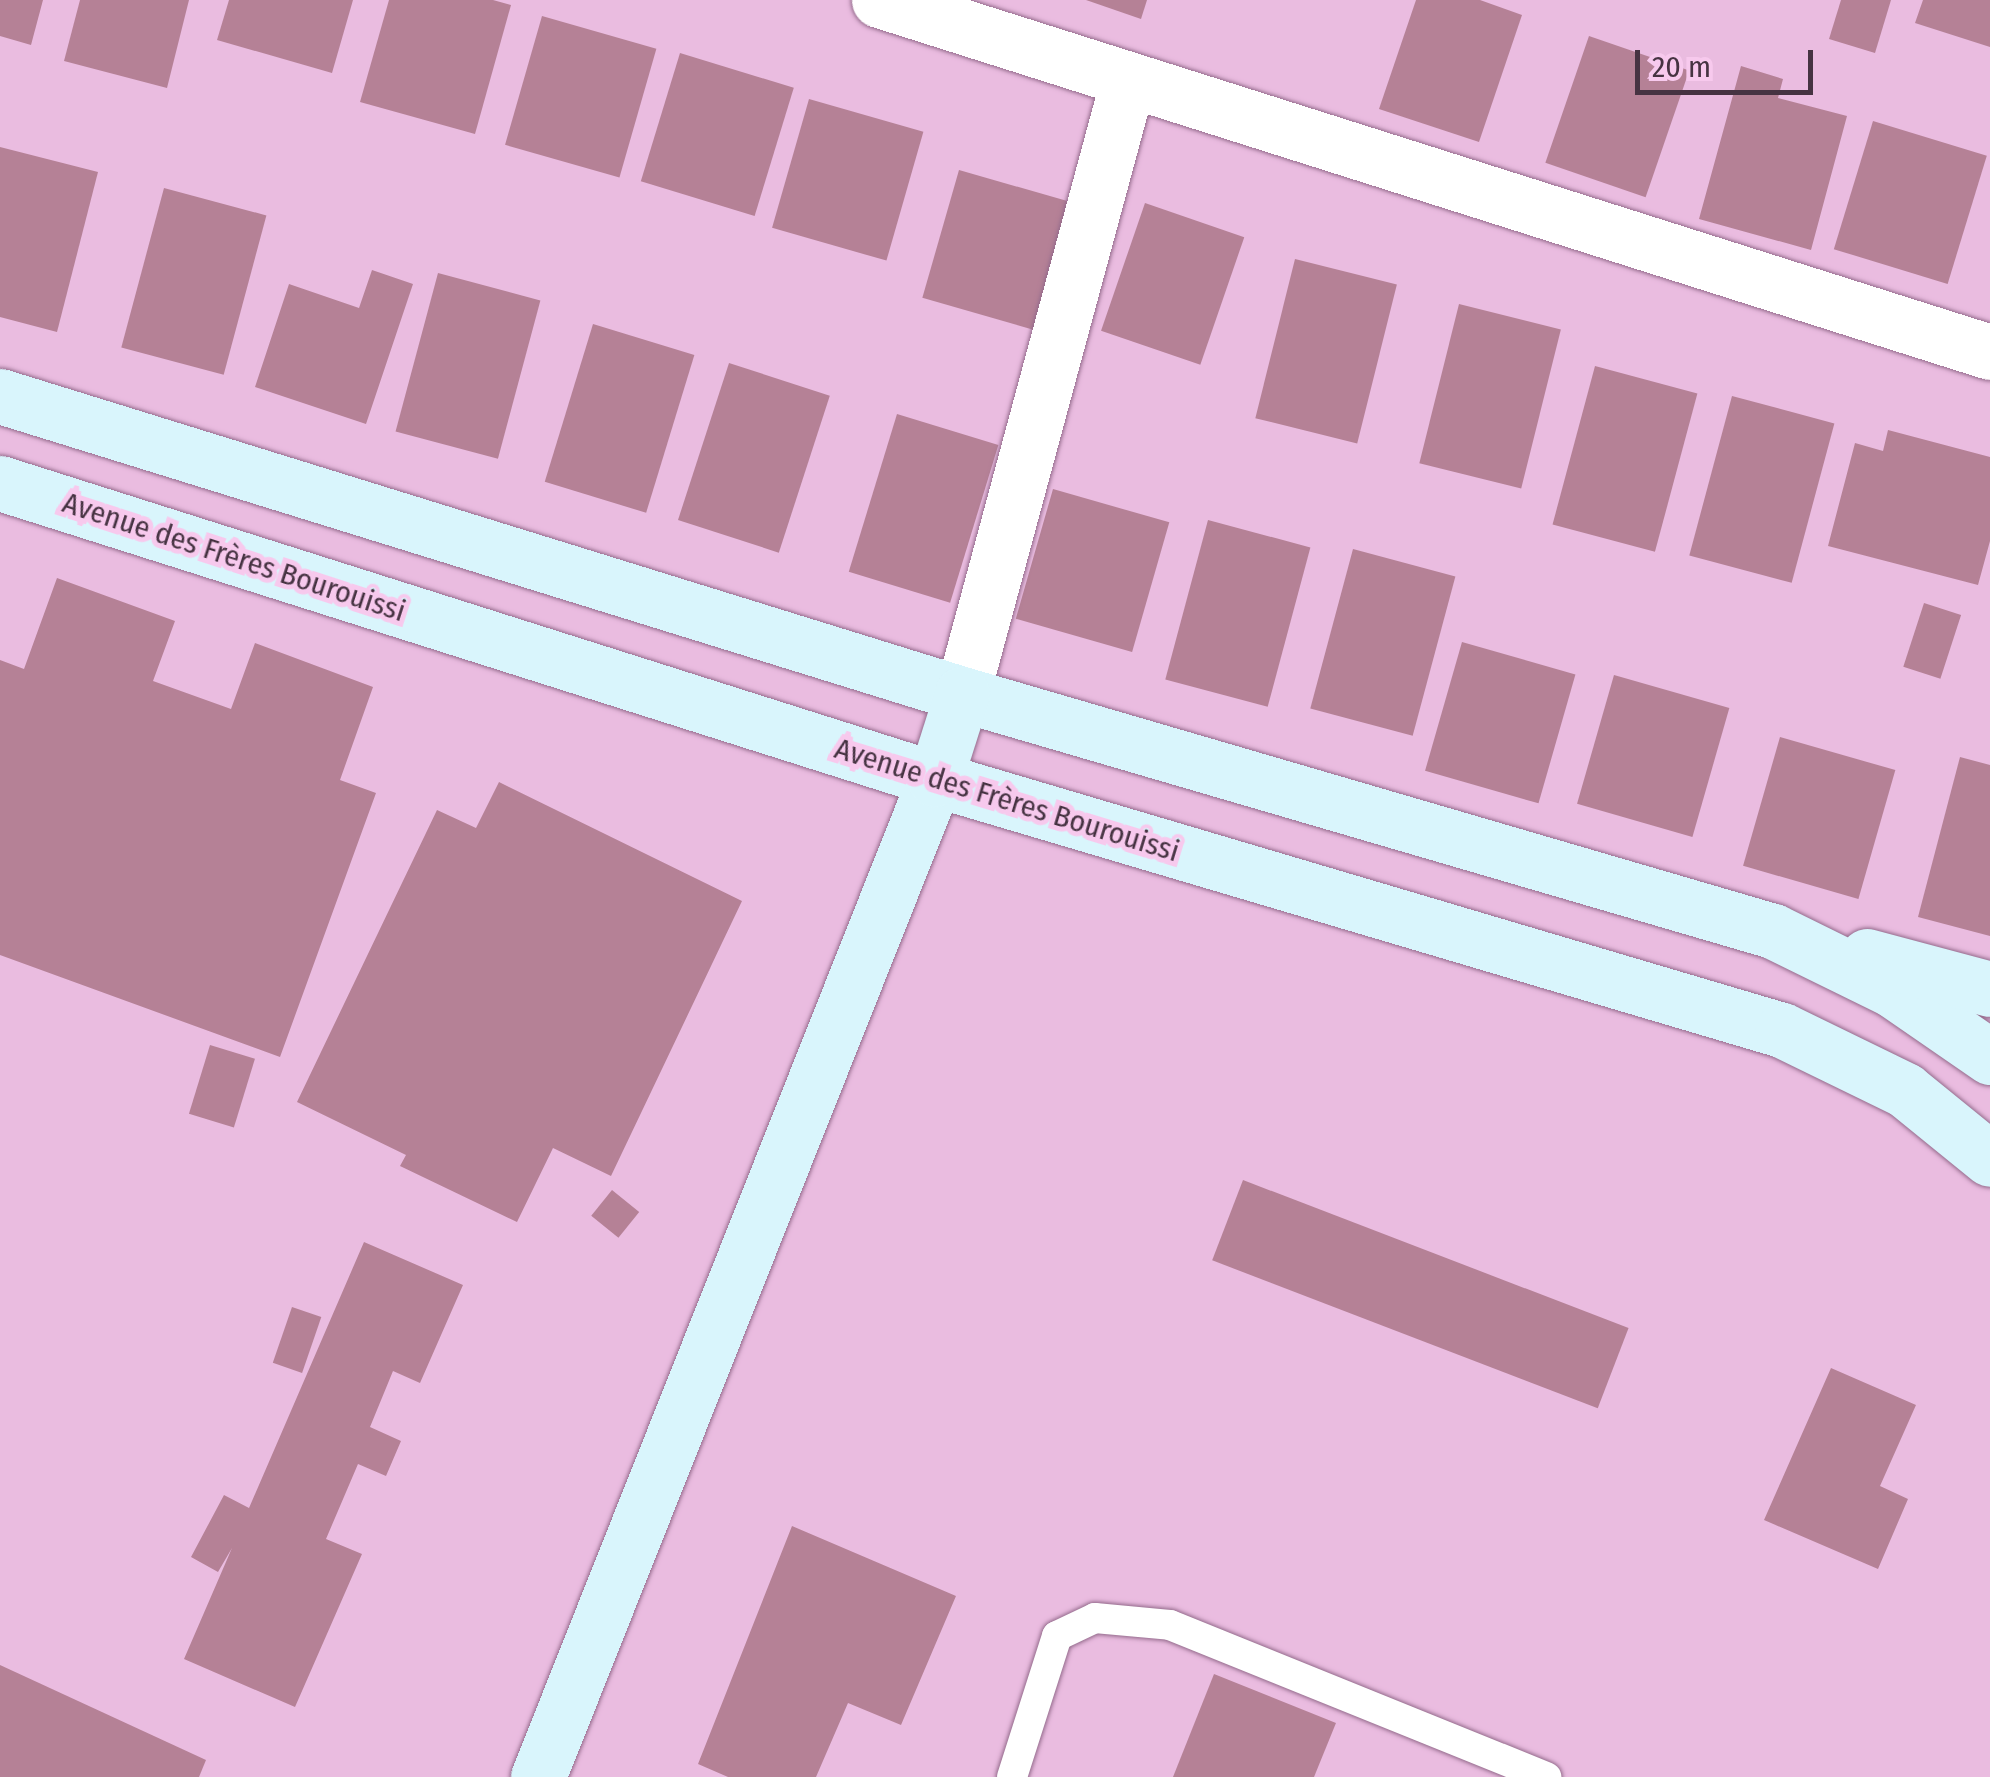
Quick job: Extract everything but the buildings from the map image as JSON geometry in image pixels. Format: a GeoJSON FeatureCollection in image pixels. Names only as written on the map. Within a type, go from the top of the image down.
{"type":"FeatureCollection","features":[{"type":"Feature","properties":{"kind":"main road"},"geometry":{"type":"LineString","coordinates":[[0,396],[962,694],[1774,931],[1990,989]]}},
{"type":"Feature","properties":{"kind":"main road","name":"Avenue des Frères Bourouissi"},"geometry":{"type":"LineString","coordinates":[[0,483],[935,780],[1782,1030],[1905,1090],[1990,1159]]}},
{"type":"Feature","properties":{"kind":"main road"},"geometry":{"type":"LineString","coordinates":[[538,1777],[935,780],[962,694]]}},
{"type":"Feature","properties":{"kind":"main road"},"geometry":{"type":"LineString","coordinates":[[1774,931],[1893,990],[1990,1058]]}},
{"type":"Feature","properties":{"kind":"street"},"geometry":{"type":"LineString","coordinates":[[879,0],[1990,352]]}},
{"type":"Feature","properties":{"kind":"street"},"geometry":{"type":"LineString","coordinates":[[962,694],[1128,80]]}},
{"type":"Feature","properties":{"kind":"lane"},"geometry":{"type":"LineString","coordinates":[[1012,1777],[1056,1636],[1095,1618],[1170,1625],[1547,1777]]}}]}
